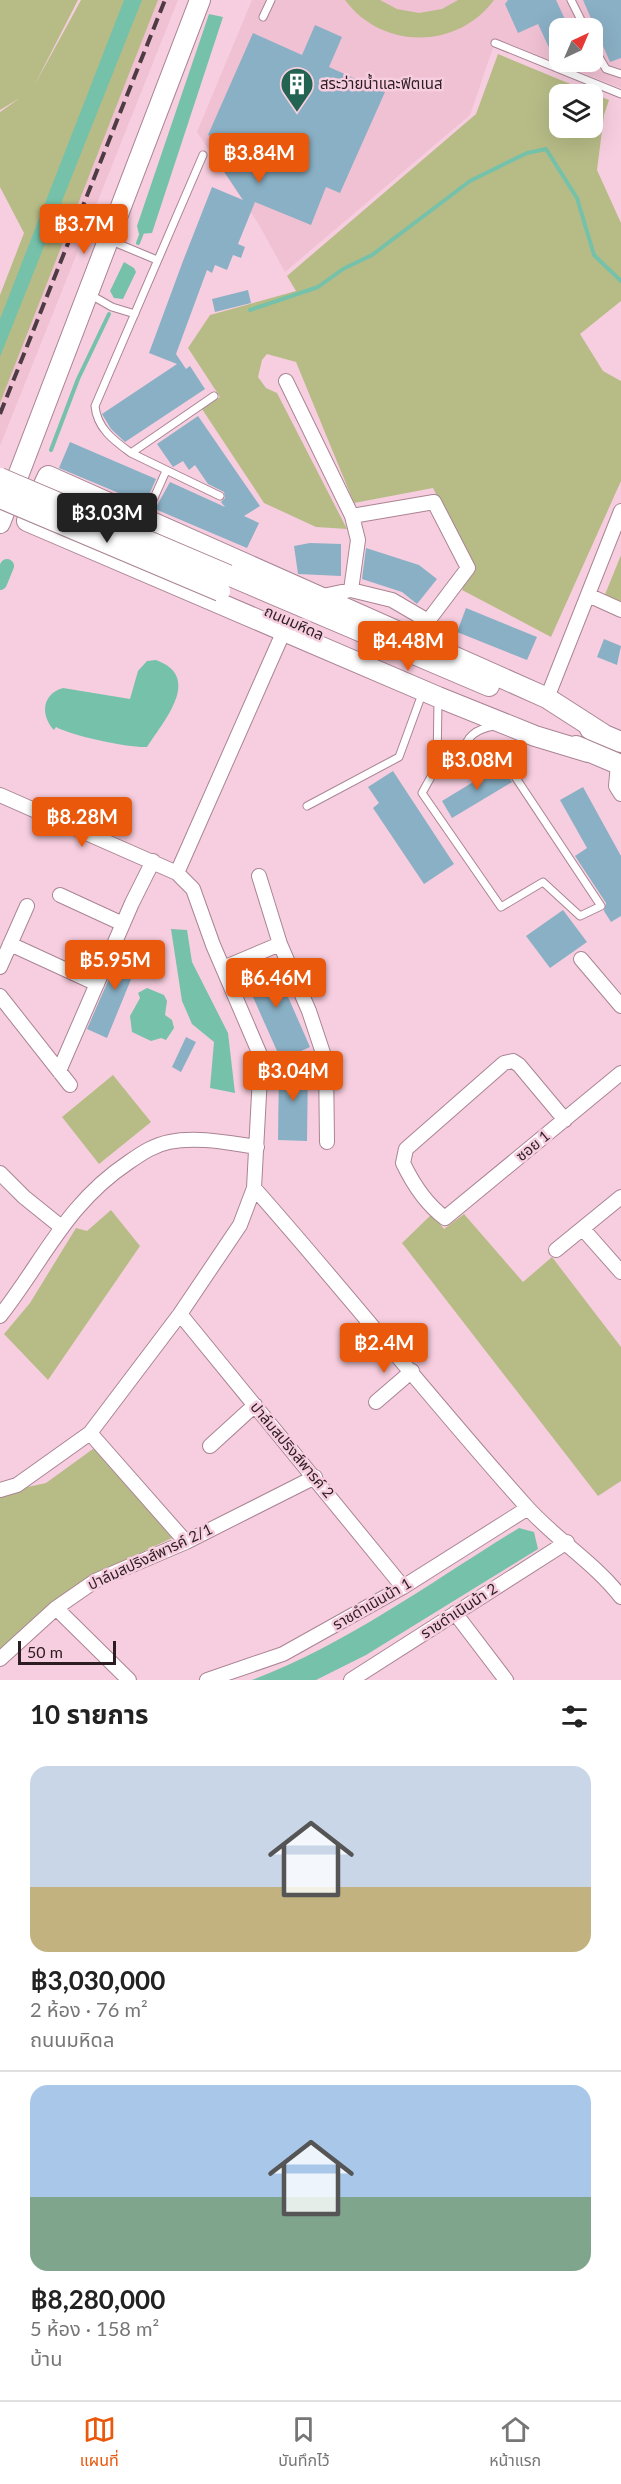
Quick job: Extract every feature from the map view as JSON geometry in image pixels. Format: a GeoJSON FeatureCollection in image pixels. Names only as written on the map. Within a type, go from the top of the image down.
{"type":"FeatureCollection","features":[{"type":"Feature","properties":{"kind":"main road"},"geometry":{"type":"LineString","coordinates":[[200,0],[24,466],[2,511],[283,633],[431,694],[504,724],[588,752]]}},
{"type":"Feature","properties":{"kind":"main road"},"geometry":{"type":"LineString","coordinates":[[24,466],[547,698],[603,734]]}},
{"type":"Feature","properties":{"kind":"main road"},"geometry":{"type":"LineString","coordinates":[[27,521],[48,476]]}},
{"type":"Feature","properties":{"kind":"main road","name":"ถนนมหิดล"},"geometry":{"type":"LineString","coordinates":[[0,478],[588,752],[620,764]]}},
{"type":"Feature","properties":{"kind":"main road","name":"ถนนมหิดล"},"geometry":{"type":"LineString","coordinates":[[2,511],[224,583],[621,742]]}},
{"type":"Feature","properties":{"kind":"street"},"geometry":{"type":"LineString","coordinates":[[286,381],[352,516],[358,540],[351,590]]}},
{"type":"Feature","properties":{"kind":"street"},"geometry":{"type":"LineString","coordinates":[[352,516],[434,502],[468,568],[428,621]]}},
{"type":"Feature","properties":{"kind":"street"},"geometry":{"type":"LineString","coordinates":[[547,698],[621,511]]}},
{"type":"Feature","properties":{"kind":"street"},"geometry":{"type":"LineString","coordinates":[[318,597],[351,590],[392,600],[428,621],[447,652]]}},
{"type":"Feature","properties":{"kind":"street"},"geometry":{"type":"LineString","coordinates":[[588,596],[621,610]]}},
{"type":"Feature","properties":{"kind":"street"},"geometry":{"type":"LineString","coordinates":[[177,873],[283,633]]}},
{"type":"Feature","properties":{"kind":"street"},"geometry":{"type":"LineString","coordinates":[[620,764],[616,786],[621,794]]}},
{"type":"Feature","properties":{"kind":"street"},"geometry":{"type":"LineString","coordinates":[[0,795],[153,861],[177,873],[193,888],[223,969],[261,1057],[254,1188],[240,1225],[180,1314],[90,1432],[17,1485],[0,1491]]}},
{"type":"Feature","properties":{"kind":"street"},"geometry":{"type":"LineString","coordinates":[[59,1071],[153,861]]}},
{"type":"Feature","properties":{"kind":"street"},"geometry":{"type":"LineString","coordinates":[[259,876],[280,944],[309,1011],[326,1062],[327,1142]]}},
{"type":"Feature","properties":{"kind":"street"},"geometry":{"type":"LineString","coordinates":[[60,895],[123,924]]}},
{"type":"Feature","properties":{"kind":"street"},"geometry":{"type":"LineString","coordinates":[[0,967],[27,906]]}},
{"type":"Feature","properties":{"kind":"street"},"geometry":{"type":"LineString","coordinates":[[10,944],[97,984]]}},
{"type":"Feature","properties":{"kind":"street"},"geometry":{"type":"LineString","coordinates":[[223,969],[280,944]]}},
{"type":"Feature","properties":{"kind":"street"},"geometry":{"type":"LineString","coordinates":[[581,959],[621,1006]]}},
{"type":"Feature","properties":{"kind":"street"},"geometry":{"type":"LineString","coordinates":[[0,996],[70,1085]]}},
{"type":"Feature","properties":{"kind":"street","name":"ซอย 1"},"geometry":{"type":"LineString","coordinates":[[565,1120],[519,1065],[513,1061],[504,1063],[406,1149],[403,1163],[413,1183],[434,1210],[444,1218],[565,1120],[621,1073]]}},
{"type":"Feature","properties":{"kind":"street"},"geometry":{"type":"LineString","coordinates":[[0,1316],[5,1299],[60,1226],[106,1178],[149,1148],[170,1141],[212,1141],[256,1147]]}},
{"type":"Feature","properties":{"kind":"street"},"geometry":{"type":"LineString","coordinates":[[0,1173],[24,1197],[60,1226]]}},
{"type":"Feature","properties":{"kind":"street"},"geometry":{"type":"LineString","coordinates":[[254,1188],[528,1508],[604,1575],[621,1597]]}},
{"type":"Feature","properties":{"kind":"street"},"geometry":{"type":"LineString","coordinates":[[556,1251],[621,1197]]}},
{"type":"Feature","properties":{"kind":"street"},"geometry":{"type":"LineString","coordinates":[[583,1229],[621,1272]]}},
{"type":"Feature","properties":{"kind":"street","name":"ปาล์มสปริงส์พารค์ 2"},"geometry":{"type":"LineString","coordinates":[[180,1314],[403,1587]]}},
{"type":"Feature","properties":{"kind":"street"},"geometry":{"type":"LineString","coordinates":[[376,1402],[412,1371]]}},
{"type":"Feature","properties":{"kind":"street"},"geometry":{"type":"LineString","coordinates":[[210,1446],[255,1405]]}},
{"type":"Feature","properties":{"kind":"street"},"geometry":{"type":"LineString","coordinates":[[90,1432],[186,1542]]}},
{"type":"Feature","properties":{"kind":"street","name":"ปาล์มสปริงส์พารค์ 2/1"},"geometry":{"type":"LineString","coordinates":[[0,1659],[56,1608],[94,1581],[186,1542],[315,1477]]}},
{"type":"Feature","properties":{"kind":"street","name":"ราชดำเนินน้า 1"},"geometry":{"type":"LineString","coordinates":[[207,1680],[283,1654],[403,1587],[528,1508]]}},
{"type":"Feature","properties":{"kind":"street","name":"ราชดำเนินน้า 2"},"geometry":{"type":"LineString","coordinates":[[351,1680],[567,1542]]}},
{"type":"Feature","properties":{"kind":"street"},"geometry":{"type":"LineString","coordinates":[[56,1608],[129,1680]]}},
{"type":"Feature","properties":{"kind":"street"},"geometry":{"type":"LineString","coordinates":[[456,1613],[506,1680]]}},
{"type":"Feature","properties":{"kind":"lane"},"geometry":{"type":"LineString","coordinates":[[264,17],[271,0]]}},
{"type":"Feature","properties":{"kind":"lane"},"geometry":{"type":"LineString","coordinates":[[571,0],[580,18]]}},
{"type":"Feature","properties":{"kind":"lane"},"geometry":{"type":"LineString","coordinates":[[495,43],[621,94]]}},
{"type":"Feature","properties":{"kind":"lane"},"geometry":{"type":"LineString","coordinates":[[603,64],[606,69],[621,74]]}},
{"type":"Feature","properties":{"kind":"lane"},"geometry":{"type":"LineString","coordinates":[[203,155],[95,406],[96,419],[111,438],[131,453],[220,496]]}},
{"type":"Feature","properties":{"kind":"lane"},"geometry":{"type":"LineString","coordinates":[[110,240],[158,260]]}},
{"type":"Feature","properties":{"kind":"lane"},"geometry":{"type":"LineString","coordinates":[[89,294],[112,307],[135,314]]}},
{"type":"Feature","properties":{"kind":"lane"},"geometry":{"type":"LineString","coordinates":[[131,453],[214,396]]}},
{"type":"Feature","properties":{"kind":"lane"},"geometry":{"type":"LineString","coordinates":[[144,519],[166,471]]}},
{"type":"Feature","properties":{"kind":"lane"},"geometry":{"type":"LineString","coordinates":[[431,694],[438,766],[422,793],[501,907],[543,882],[580,916],[601,906],[500,754],[474,765],[438,766]]}},
{"type":"Feature","properties":{"kind":"lane"},"geometry":{"type":"LineString","coordinates":[[307,806],[399,757],[431,694]]}},
{"type":"Feature","properties":{"kind":"lane"},"geometry":{"type":"LineString","coordinates":[[474,765],[464,752],[465,744],[473,734],[485,728],[504,724]]}},
{"type":"Feature","properties":{"kind":"shaded area"},"geometry":{"type":"Polygon","coordinates":[[[0,0],[78,0],[34,86],[81,0],[158,0],[0,403],[0,295],[24,233],[0,187],[0,112],[20,98],[0,110],[0,0]]]}},
{"type":"Feature","properties":{"kind":"shaded area"},"geometry":{"type":"Polygon","coordinates":[[[124,0],[142,0],[0,357],[0,319],[124,0]]]}},
{"type":"Feature","properties":{"kind":"shaded area"},"geometry":{"type":"Polygon","coordinates":[[[152,0],[178,0],[0,446],[0,373],[152,0]]]}},
{"type":"Feature","properties":{"kind":"shaded area"},"geometry":{"type":"Polygon","coordinates":[[[252,0],[621,0],[621,88],[580,72],[603,72],[603,18],[549,18],[549,60],[496,39],[470,115],[285,272],[258,223],[197,132],[252,0]]]}},
{"type":"Feature","properties":{"kind":"shaded area"},"geometry":{"type":"Polygon","coordinates":[[[345,0],[380,0],[397,9],[419,13],[442,9],[458,0],[494,0],[478,16],[460,28],[440,35],[419,38],[399,35],[379,28],[361,16],[345,0]]]}},
{"type":"Feature","properties":{"kind":"shaded area"},"geometry":{"type":"Polygon","coordinates":[[[209,14],[223,17],[152,233],[139,234],[137,226],[209,14]]]}},
{"type":"Feature","properties":{"kind":"shaded area"},"geometry":{"type":"Polygon","coordinates":[[[498,54],[570,84],[549,84],[549,138],[601,138],[597,170],[621,223],[621,301],[580,334],[603,371],[621,381],[621,481],[551,637],[462,590],[471,567],[433,488],[354,503],[296,362],[267,354],[262,360],[258,377],[266,388],[277,393],[347,529],[316,527],[264,503],[202,409],[220,397],[188,348],[210,315],[296,291],[287,276],[476,114],[498,54]]]}},
{"type":"Feature","properties":{"kind":"shaded area"},"geometry":{"type":"Polygon","coordinates":[[[603,98],[609,100],[603,123],[603,98]]]}},
{"type":"Feature","properties":{"kind":"shaded area"},"geometry":{"type":"Polygon","coordinates":[[[124,262],[136,272],[123,299],[114,298],[110,291],[124,262]]]}},
{"type":"Feature","properties":{"kind":"shaded area"},"geometry":{"type":"Polygon","coordinates":[[[621,555],[621,603],[604,597],[621,555]]]}},
{"type":"Feature","properties":{"kind":"shaded area"},"geometry":{"type":"Polygon","coordinates":[[[156,660],[170,668],[177,677],[178,688],[176,700],[170,712],[147,747],[101,741],[56,727],[54,730],[50,724],[45,706],[47,700],[56,691],[63,688],[130,699],[138,671],[147,661],[156,660]]]}},
{"type":"Feature","properties":{"kind":"shaded area"},"geometry":{"type":"Polygon","coordinates":[[[171,929],[187,930],[192,962],[228,1033],[235,1093],[210,1088],[214,1042],[192,1024],[182,1001],[171,929]]]}},
{"type":"Feature","properties":{"kind":"shaded area"},"geometry":{"type":"Polygon","coordinates":[[[147,988],[164,995],[167,1001],[165,1015],[172,1020],[174,1028],[166,1040],[161,1038],[151,1041],[132,1032],[130,1016],[140,998],[138,993],[147,988]]]}},
{"type":"Feature","properties":{"kind":"shaded area"},"geometry":{"type":"Polygon","coordinates":[[[113,1075],[151,1122],[99,1164],[62,1117],[113,1075]]]}},
{"type":"Feature","properties":{"kind":"shaded area"},"geometry":{"type":"Polygon","coordinates":[[[111,1210],[140,1246],[48,1380],[4,1334],[30,1303],[76,1228],[87,1231],[111,1210]]]}},
{"type":"Feature","properties":{"kind":"shaded area"},"geometry":{"type":"Polygon","coordinates":[[[432,1214],[444,1229],[464,1214],[523,1282],[552,1257],[621,1347],[621,1481],[598,1496],[402,1243],[432,1214]]]}},
{"type":"Feature","properties":{"kind":"shaded area"},"geometry":{"type":"Polygon","coordinates":[[[97,1446],[172,1538],[89,1577],[0,1653],[0,1493],[46,1483],[97,1446]]]}},
{"type":"Feature","properties":{"kind":"shaded area"},"geometry":{"type":"Polygon","coordinates":[[[519,1528],[534,1532],[538,1549],[366,1655],[316,1680],[252,1680],[287,1666],[355,1630],[519,1528]]]}},
{"type":"Feature","properties":{"kind":"building"},"geometry":{"type":"Polygon","coordinates":[[[508,0],[556,0],[564,18],[549,18],[549,48],[538,24],[518,33],[505,4],[508,0]]]}},
{"type":"Feature","properties":{"kind":"building"},"geometry":{"type":"Polygon","coordinates":[[[583,0],[621,0],[621,58],[610,62],[603,46],[603,18],[591,18],[583,0]]]}},
{"type":"Feature","properties":{"kind":"building"},"geometry":{"type":"Polygon","coordinates":[[[315,25],[342,37],[329,67],[385,92],[340,193],[326,187],[311,225],[255,202],[238,244],[245,247],[241,258],[233,255],[227,270],[215,265],[212,273],[207,270],[176,354],[186,369],[190,366],[205,389],[125,442],[111,429],[102,414],[177,364],[149,353],[212,187],[243,200],[215,158],[234,146],[208,135],[253,33],[302,55],[315,25]]]}},
{"type":"Feature","properties":{"kind":"building"},"geometry":{"type":"Polygon","coordinates":[[[248,290],[251,303],[215,312],[212,299],[248,290]]]}},
{"type":"Feature","properties":{"kind":"building"},"geometry":{"type":"Polygon","coordinates":[[[198,416],[260,506],[244,516],[259,523],[247,548],[155,509],[170,482],[225,507],[221,502],[225,498],[224,492],[208,484],[195,465],[189,470],[183,461],[173,467],[157,444],[198,416]]]}},
{"type":"Feature","properties":{"kind":"building"},"geometry":{"type":"Polygon","coordinates":[[[70,442],[156,479],[145,504],[59,468],[70,442]]]}},
{"type":"Feature","properties":{"kind":"building"},"geometry":{"type":"Polygon","coordinates":[[[310,543],[341,544],[341,576],[298,574],[294,546],[310,543]]]}},
{"type":"Feature","properties":{"kind":"building"},"geometry":{"type":"Polygon","coordinates":[[[366,548],[419,565],[437,579],[417,604],[402,592],[362,579],[366,548]]]}},
{"type":"Feature","properties":{"kind":"building"},"geometry":{"type":"Polygon","coordinates":[[[466,608],[537,637],[527,660],[457,632],[466,608]]]}},
{"type":"Feature","properties":{"kind":"building"},"geometry":{"type":"Polygon","coordinates":[[[604,639],[621,646],[617,665],[597,657],[604,639]]]}},
{"type":"Feature","properties":{"kind":"building"},"geometry":{"type":"Polygon","coordinates":[[[501,765],[512,782],[452,818],[442,801],[501,765]]]}},
{"type":"Feature","properties":{"kind":"building"},"geometry":{"type":"Polygon","coordinates":[[[393,771],[454,864],[424,884],[373,808],[379,803],[368,787],[393,771]]]}},
{"type":"Feature","properties":{"kind":"building"},"geometry":{"type":"Polygon","coordinates":[[[583,787],[621,856],[621,916],[611,922],[604,911],[606,903],[575,856],[587,848],[560,800],[583,787]]]}},
{"type":"Feature","properties":{"kind":"building"},"geometry":{"type":"Polygon","coordinates":[[[563,910],[587,942],[550,968],[526,936],[563,910]]]}},
{"type":"Feature","properties":{"kind":"building"},"geometry":{"type":"Polygon","coordinates":[[[125,942],[143,950],[107,1038],[87,1029],[125,942]]]}},
{"type":"Feature","properties":{"kind":"building"},"geometry":{"type":"Polygon","coordinates":[[[271,958],[310,1047],[281,1060],[241,970],[271,958]]]}},
{"type":"Feature","properties":{"kind":"building"},"geometry":{"type":"Polygon","coordinates":[[[186,1037],[196,1042],[181,1072],[172,1067],[186,1037]]]}},
{"type":"Feature","properties":{"kind":"building"},"geometry":{"type":"Polygon","coordinates":[[[279,1064],[308,1065],[307,1141],[278,1140],[279,1064]]]}},
{"type":"Feature","properties":{"kind":"waterway"},"geometry":{"type":"LineString","coordinates":[[250,310],[318,287],[343,269],[372,255],[470,181],[527,153],[546,149],[577,198],[594,255],[621,281]]}},
{"type":"Feature","properties":{"kind":"waterway"},"geometry":{"type":"LineString","coordinates":[[138,243],[143,230]]}},
{"type":"Feature","properties":{"kind":"waterway"},"geometry":{"type":"LineString","coordinates":[[51,450],[78,379],[109,314]]}},
{"type":"Feature","properties":{"kind":"waterway"},"geometry":{"type":"LineString","coordinates":[[0,583],[7,566]]}},
{"type":"Feature","properties":{"kind":"railway"},"geometry":{"type":"LineString","coordinates":[[0,414],[165,0]]}},
{"type":"Feature","properties":{"kind":"place","name":"สระว่ายน้ำและฟิตเนส"},"geometry":{"type":"Point","coordinates":[297,113]}}]}
